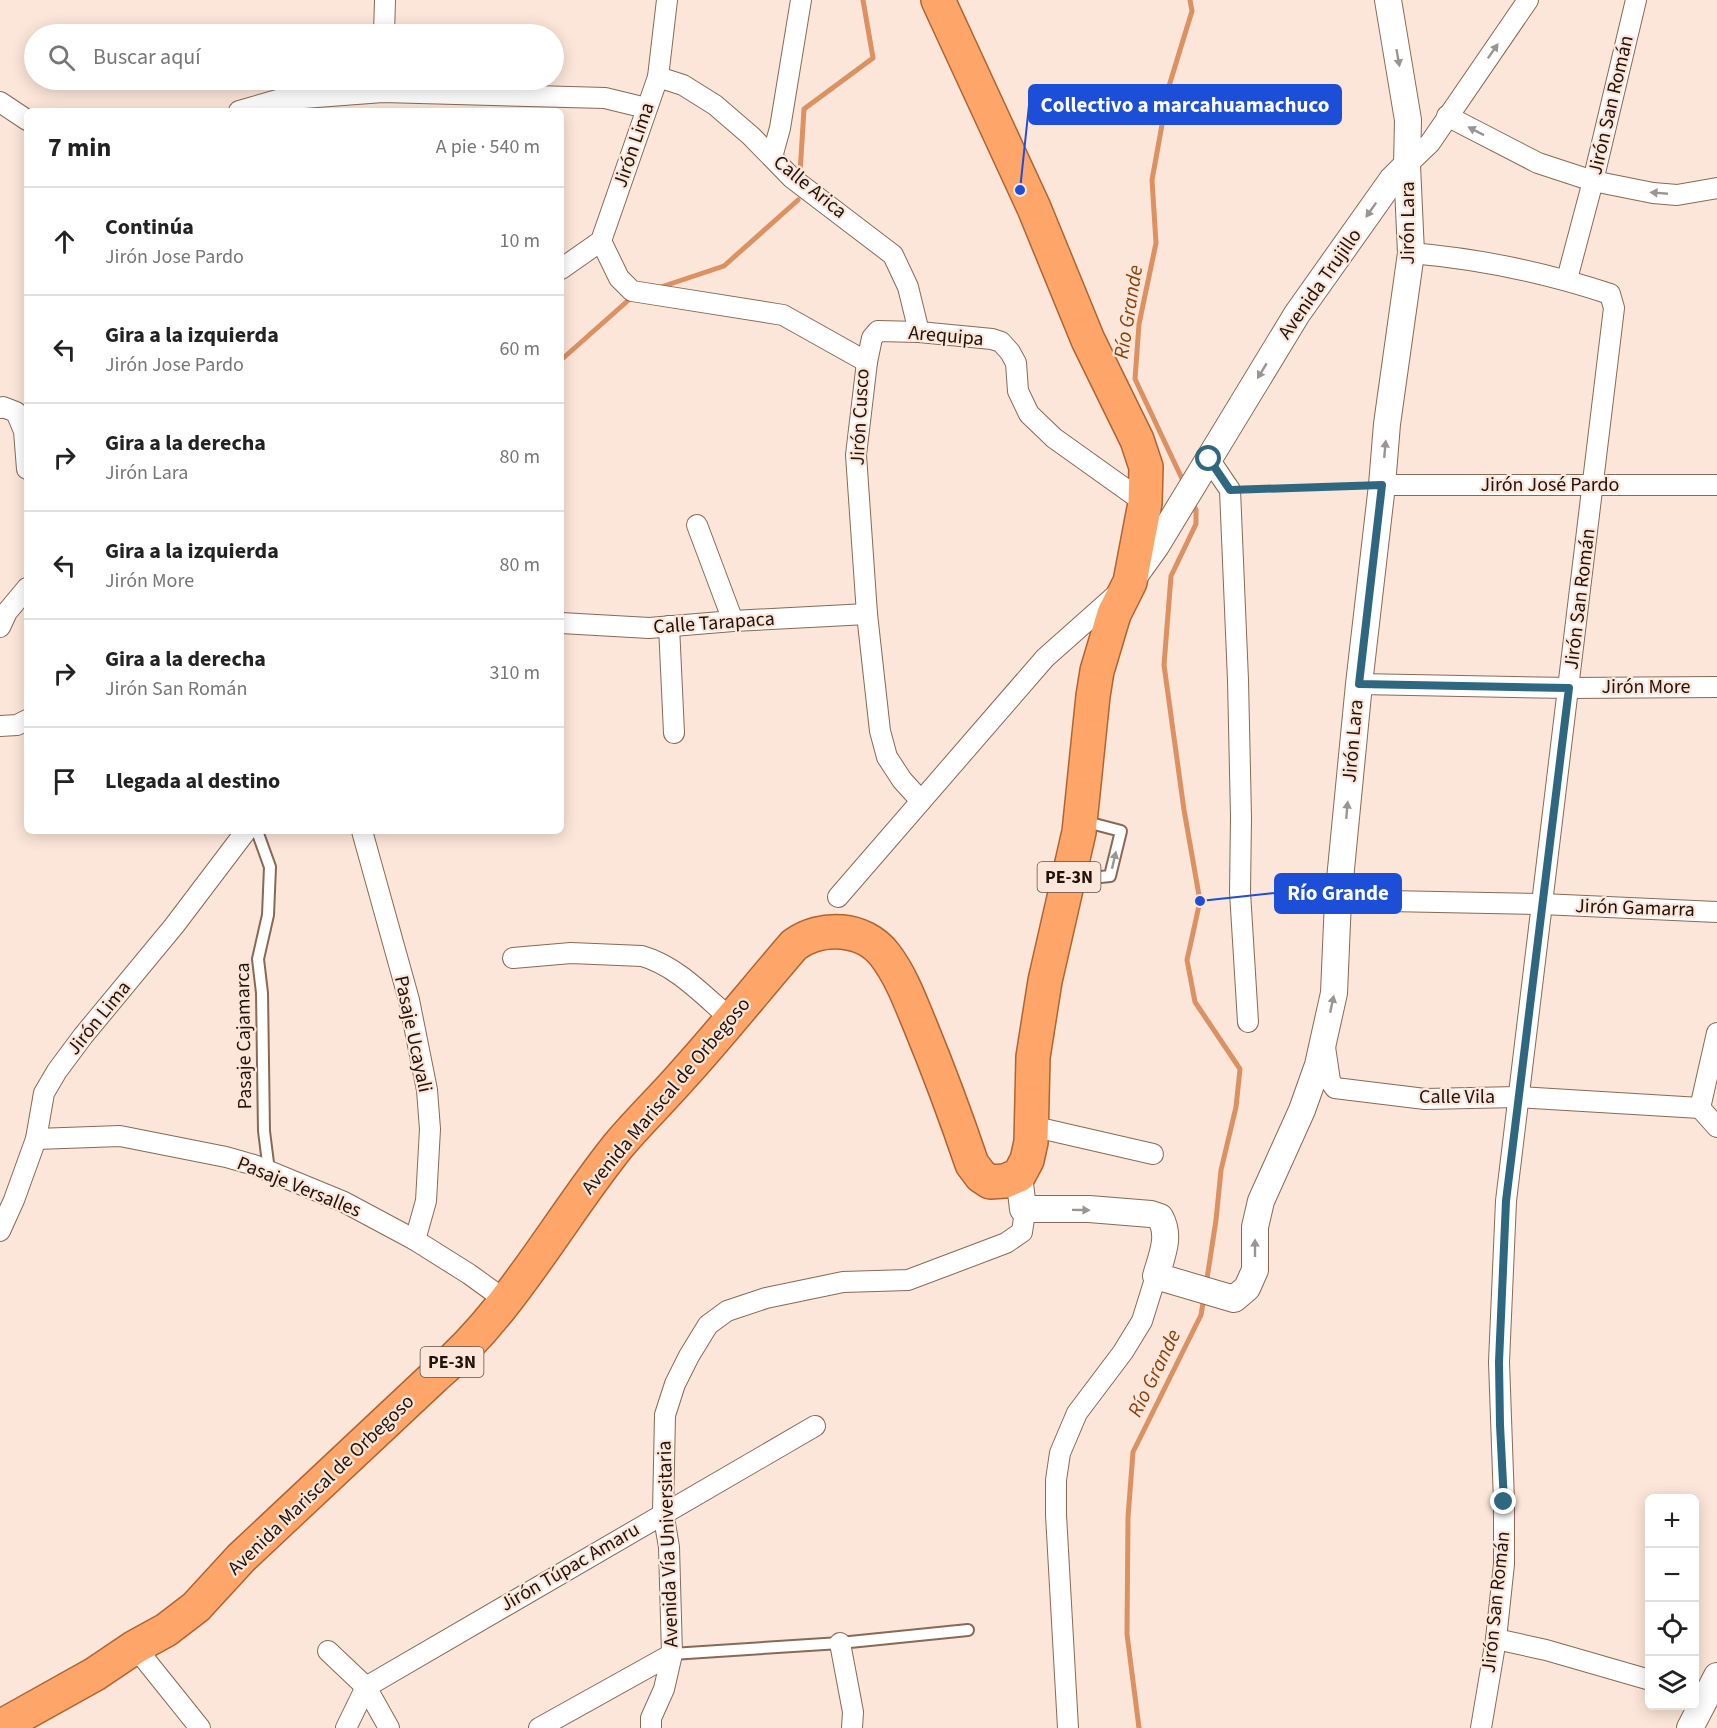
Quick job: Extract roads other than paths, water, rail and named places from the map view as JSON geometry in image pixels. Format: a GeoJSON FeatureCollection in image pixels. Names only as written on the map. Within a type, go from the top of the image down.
{"type":"FeatureCollection","features":[{"type":"Feature","properties":{"kind":"highway"},"geometry":{"type":"LineString","coordinates":[[938,0],[1034,208],[1088,340],[1137,440],[1146,467],[1145,503],[1130,582]]}},
{"type":"Feature","properties":{"kind":"highway","name":"PE-3N"},"geometry":{"type":"LineString","coordinates":[[1019,1175],[1027,1160],[1031,1142],[1035,1046],[1045,981],[1081,820],[1097,671],[1114,614],[1130,582]]}},
{"type":"Feature","properties":{"kind":"highway","name":"Avenida Mariscal de Orbegoso"},"geometry":{"type":"LineString","coordinates":[[0,1727],[95,1674],[135,1647],[166,1630],[196,1607],[241,1558],[461,1354],[538,1260],[574,1203],[619,1145],[683,1075],[794,945],[805,936],[835,931],[850,933],[866,940],[884,953],[903,984],[937,1065],[972,1164],[981,1176],[990,1182],[1005,1181],[1019,1175]]}},
{"type":"Feature","properties":{"kind":"street"},"geometry":{"type":"LineString","coordinates":[[384,24],[385,0]]}},
{"type":"Feature","properties":{"kind":"street","name":"Jirón Lima"},"geometry":{"type":"LineString","coordinates":[[602,241],[658,77],[667,0]]}},
{"type":"Feature","properties":{"kind":"street"},"geometry":{"type":"LineString","coordinates":[[772,157],[780,129],[801,0]]}},
{"type":"Feature","properties":{"kind":"street","name":"Jirón Lara"},"geometry":{"type":"LineString","coordinates":[[1163,1278],[1234,1299],[1247,1288],[1255,1270],[1255,1227],[1261,1201],[1302,1110],[1318,1065],[1334,993],[1338,900],[1359,684],[1387,424],[1412,253],[1407,165],[1408,120],[1388,0]]}},
{"type":"Feature","properties":{"kind":"street","name":"Avenida Trujillo"},"geometry":{"type":"LineString","coordinates":[[1130,582],[1156,546],[1297,314],[1392,180],[1430,144],[1528,0]]}},
{"type":"Feature","properties":{"kind":"street","name":"Jirón San Román"},"geometry":{"type":"LineString","coordinates":[[1481,1728],[1496,1639],[1504,1564],[1500,1415],[1501,1298],[1506,1201],[1614,308],[1611,294],[1567,279],[1636,0]]}},
{"type":"Feature","properties":{"kind":"street","name":"Calle Arica"},"geometry":{"type":"LineString","coordinates":[[658,77],[683,85],[715,105],[751,136],[792,178],[893,255],[908,287],[919,332]]}},
{"type":"Feature","properties":{"kind":"street"},"geometry":{"type":"LineString","coordinates":[[249,108],[277,100],[353,90]]}},
{"type":"Feature","properties":{"kind":"street"},"geometry":{"type":"LineString","coordinates":[[421,90],[552,104],[605,98],[646,108]]}},
{"type":"Feature","properties":{"kind":"street"},"geometry":{"type":"LineString","coordinates":[[0,102],[24,118]]}},
{"type":"Feature","properties":{"kind":"street"},"geometry":{"type":"LineString","coordinates":[[1448,116],[1538,163],[1593,181],[1653,193],[1677,195],[1717,188]]}},
{"type":"Feature","properties":{"kind":"street"},"geometry":{"type":"LineString","coordinates":[[564,267],[602,241]]}},
{"type":"Feature","properties":{"kind":"street","name":"Jirón Cusco"},"geometry":{"type":"LineString","coordinates":[[602,241],[619,278],[632,291],[783,315],[867,362],[856,455],[867,614],[880,731],[887,756],[902,780],[921,801]]}},
{"type":"Feature","properties":{"kind":"street"},"geometry":{"type":"LineString","coordinates":[[1412,253],[1464,258],[1567,279]]}},
{"type":"Feature","properties":{"kind":"street","name":"Arequipa"},"geometry":{"type":"LineString","coordinates":[[867,362],[872,338],[878,332],[919,332],[992,339],[1001,342],[1016,363],[1018,391],[1029,414],[1054,438],[1145,503]]}},
{"type":"Feature","properties":{"kind":"street"},"geometry":{"type":"LineString","coordinates":[[0,408],[16,412],[24,431]]}},
{"type":"Feature","properties":{"kind":"street"},"geometry":{"type":"LineString","coordinates":[[1207,462],[1230,490],[1238,692],[1240,892],[1248,1022]]}},
{"type":"Feature","properties":{"kind":"street","name":"Jirón José Pardo"},"geometry":{"type":"LineString","coordinates":[[1382,485],[1717,485]]}},
{"type":"Feature","properties":{"kind":"street"},"geometry":{"type":"LineString","coordinates":[[697,525],[733,621]]}},
{"type":"Feature","properties":{"kind":"street"},"geometry":{"type":"LineString","coordinates":[[838,897],[1045,658],[1130,582]]}},
{"type":"Feature","properties":{"kind":"street"},"geometry":{"type":"LineString","coordinates":[[0,627],[7,612],[24,592]]}},
{"type":"Feature","properties":{"kind":"street","name":"Calle Tarapaca"},"geometry":{"type":"LineString","coordinates":[[564,623],[649,628],[867,614]]}},
{"type":"Feature","properties":{"kind":"street"},"geometry":{"type":"LineString","coordinates":[[669,626],[674,733]]}},
{"type":"Feature","properties":{"kind":"street","name":"Jirón More"},"geometry":{"type":"LineString","coordinates":[[1359,684],[1569,688],[1717,687]]}},
{"type":"Feature","properties":{"kind":"street"},"geometry":{"type":"LineString","coordinates":[[0,726],[17,725],[24,722]]}},
{"type":"Feature","properties":{"kind":"street","name":"Jirón Lima"},"geometry":{"type":"LineString","coordinates":[[0,1231],[14,1200],[36,1138],[44,1093],[57,1071],[174,926],[244,834]]}},
{"type":"Feature","properties":{"kind":"street","name":"Pasaje Ucayali"},"geometry":{"type":"LineString","coordinates":[[363,834],[408,1000],[427,1090],[430,1129],[426,1201],[415,1240]]}},
{"type":"Feature","properties":{"kind":"street","name":"Jirón Gamarra"},"geometry":{"type":"LineString","coordinates":[[1338,900],[1542,904],[1717,912]]}},
{"type":"Feature","properties":{"kind":"street"},"geometry":{"type":"LineString","coordinates":[[513,958],[571,953],[642,956],[653,959],[671,969],[731,1019]]}},
{"type":"Feature","properties":{"kind":"street"},"geometry":{"type":"LineString","coordinates":[[1717,1033],[1700,1108],[1717,1126]]}},
{"type":"Feature","properties":{"kind":"street","name":"Calle Vila"},"geometry":{"type":"LineString","coordinates":[[1324,1041],[1330,1081],[1335,1088],[1425,1099],[1518,1097],[1700,1108]]}},
{"type":"Feature","properties":{"kind":"street"},"geometry":{"type":"LineString","coordinates":[[1031,1126],[1153,1154]]}},
{"type":"Feature","properties":{"kind":"street","name":"Pasaje Versalles"},"geometry":{"type":"LineString","coordinates":[[36,1138],[120,1136],[226,1157],[269,1171],[344,1202],[415,1240],[505,1300]]}},
{"type":"Feature","properties":{"kind":"street","name":"Avenida Vía Universitaria"},"geometry":{"type":"LineString","coordinates":[[651,1728],[651,1718],[664,1689],[672,1654],[669,1547],[663,1512],[665,1415],[675,1384],[708,1325],[727,1311],[766,1298],[843,1282],[908,1280],[1006,1243],[1022,1232],[1024,1218],[1019,1175]]}},
{"type":"Feature","properties":{"kind":"street"},"geometry":{"type":"LineString","coordinates":[[1023,1209],[1089,1209],[1151,1214],[1160,1217],[1165,1226],[1163,1278],[1142,1321],[1077,1413],[1060,1453],[1056,1480],[1056,1515],[1068,1728]]}},
{"type":"Feature","properties":{"kind":"street","name":"Jirón Túpac Amaru"},"geometry":{"type":"LineString","coordinates":[[366,1687],[814,1426]]}},
{"type":"Feature","properties":{"kind":"street"},"geometry":{"type":"LineString","coordinates":[[1496,1639],[1546,1650],[1645,1679]]}},
{"type":"Feature","properties":{"kind":"street"},"geometry":{"type":"LineString","coordinates":[[840,1643],[853,1712],[852,1728]]}},
{"type":"Feature","properties":{"kind":"street"},"geometry":{"type":"LineString","coordinates":[[135,1647],[200,1728]]}},
{"type":"Feature","properties":{"kind":"street"},"geometry":{"type":"LineString","coordinates":[[328,1651],[366,1687],[389,1728]]}},
{"type":"Feature","properties":{"kind":"street"},"geometry":{"type":"LineString","coordinates":[[539,1728],[672,1654]]}},
{"type":"Feature","properties":{"kind":"street"},"geometry":{"type":"LineString","coordinates":[[346,1728],[366,1687]]}},
{"type":"Feature","properties":{"kind":"street"},"geometry":{"type":"LineString","coordinates":[[1690,1728],[1706,1688]]}},
{"type":"Feature","properties":{"kind":"lane","name":"Pasaje Cajamarca"},"geometry":{"type":"LineString","coordinates":[[258,834],[270,867],[268,915],[258,959],[262,993],[264,1131],[269,1171]]}},
{"type":"Feature","properties":{"kind":"lane"},"geometry":{"type":"LineString","coordinates":[[672,1654],[840,1643],[968,1630]]}},
{"type":"Feature","properties":{"kind":"waterway"},"geometry":{"type":"LineString","coordinates":[[800,173],[804,109],[873,58],[863,0]]}},
{"type":"Feature","properties":{"kind":"waterway","name":"Río Grande"},"geometry":{"type":"LineString","coordinates":[[1185,485],[1135,379],[1139,324],[1156,243],[1152,180],[1169,86],[1192,11],[1190,0]]}},
{"type":"Feature","properties":{"kind":"waterway"},"geometry":{"type":"LineString","coordinates":[[658,288],[724,266],[798,200]]}},
{"type":"Feature","properties":{"kind":"waterway"},"geometry":{"type":"LineString","coordinates":[[564,357],[632,297]]}},
{"type":"Feature","properties":{"kind":"waterway","name":"Río Grande"},"geometry":{"type":"LineString","coordinates":[[1192,501],[1196,510],[1196,524],[1171,576],[1164,665],[1184,810],[1200,901],[1187,960],[1195,1002],[1240,1069],[1236,1107],[1221,1170],[1206,1285]]}},
{"type":"Feature","properties":{"kind":"waterway","name":"Río Grande"},"geometry":{"type":"LineString","coordinates":[[1139,1728],[1127,1634],[1128,1517],[1133,1452],[1201,1315],[1204,1297]]}},
{"type":"Feature","properties":{"kind":"place","name":"Collectivo a marcahuamachuco"},"geometry":{"type":"Point","coordinates":[1020,190]}},
{"type":"Feature","properties":{"kind":"place","name":"Río Grande"},"geometry":{"type":"Point","coordinates":[1200,901]}}]}
